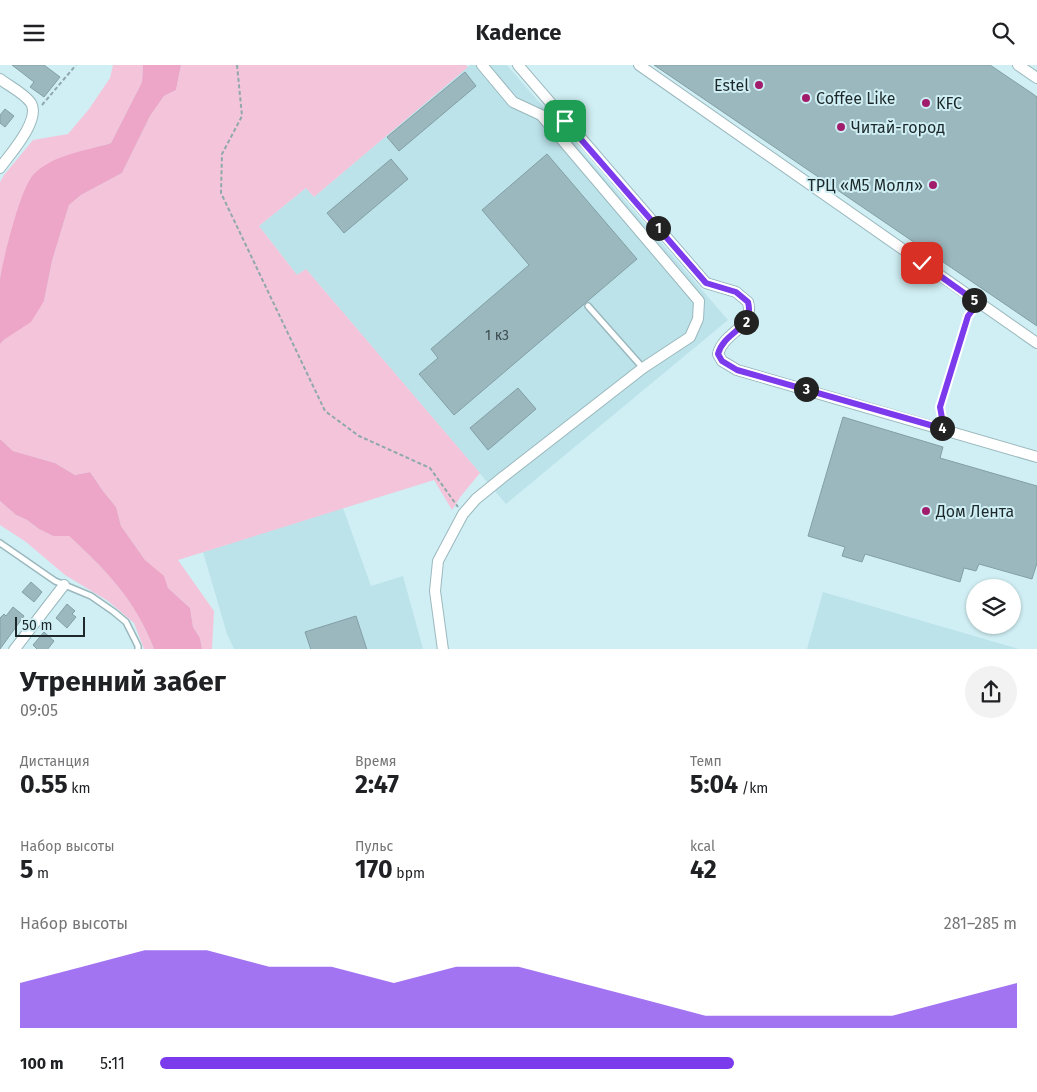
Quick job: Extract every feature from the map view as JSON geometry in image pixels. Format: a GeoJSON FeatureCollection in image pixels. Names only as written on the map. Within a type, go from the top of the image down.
{"type":"FeatureCollection","features":[{"type":"Feature","properties":{"kind":"street"},"geometry":{"type":"LineString","coordinates":[[443,649],[435,591],[438,561],[463,514],[476,499],[496,482],[643,368],[690,337],[698,319],[698,301],[541,115],[513,102],[482,65]]}},
{"type":"Feature","properties":{"kind":"street"},"geometry":{"type":"LineString","coordinates":[[518,65],[706,283],[736,292],[748,302],[749,316],[745,323],[720,345],[718,354],[722,361],[737,370],[1037,457]]}},
{"type":"Feature","properties":{"kind":"street"},"geometry":{"type":"LineString","coordinates":[[639,65],[1037,343]]}},
{"type":"Feature","properties":{"kind":"street"},"geometry":{"type":"LineString","coordinates":[[1018,65],[1037,78]]}},
{"type":"Feature","properties":{"kind":"street"},"geometry":{"type":"LineString","coordinates":[[0,79],[26,98],[33,110],[31,124],[0,168]]}},
{"type":"Feature","properties":{"kind":"street"},"geometry":{"type":"LineString","coordinates":[[14,649],[64,585]]}},
{"type":"Feature","properties":{"kind":"lane"},"geometry":{"type":"LineString","coordinates":[[944,429],[940,407],[968,316],[978,303]]}},
{"type":"Feature","properties":{"kind":"lane"},"geometry":{"type":"LineString","coordinates":[[588,306],[643,368]]}},
{"type":"Feature","properties":{"kind":"lane"},"geometry":{"type":"LineString","coordinates":[[0,543],[55,581],[91,595],[126,623],[138,649]]}},
{"type":"Feature","properties":{"kind":"path"},"geometry":{"type":"LineString","coordinates":[[33,110],[43,104],[76,65]]}},
{"type":"Feature","properties":{"kind":"path"},"geometry":{"type":"LineString","coordinates":[[238,65],[242,116],[222,153],[221,193],[325,411],[359,436],[430,469],[463,514]]}},
{"type":"Feature","properties":{"kind":"shaded area"},"geometry":{"type":"Polygon","coordinates":[[[113,65],[143,65],[142,82],[111,143],[87,150],[21,201],[0,278],[0,182],[33,140],[68,134],[89,109],[110,78],[113,65]]]}},
{"type":"Feature","properties":{"kind":"shaded area"},"geometry":{"type":"Polygon","coordinates":[[[143,65],[181,65],[176,90],[164,96],[150,116],[122,173],[81,195],[69,205],[52,261],[44,301],[31,322],[0,344],[0,279],[13,223],[29,181],[42,167],[51,162],[71,154],[111,143],[142,82],[143,65]]]}},
{"type":"Feature","properties":{"kind":"shaded area"},"geometry":{"type":"Polygon","coordinates":[[[181,65],[466,65],[468,67],[314,197],[306,188],[259,226],[297,275],[306,269],[480,473],[452,510],[434,480],[178,560],[214,611],[212,649],[202,649],[200,638],[193,627],[190,608],[168,588],[163,576],[145,560],[121,526],[116,507],[90,472],[75,475],[55,463],[13,451],[0,439],[0,344],[44,301],[52,261],[69,205],[81,195],[122,173],[150,116],[164,96],[176,90],[181,65]]]}},
{"type":"Feature","properties":{"kind":"shaded area"},"geometry":{"type":"Polygon","coordinates":[[[470,65],[507,65],[728,320],[506,504],[306,269],[297,275],[259,226],[306,188],[314,197],[470,65]]]}},
{"type":"Feature","properties":{"kind":"shaded area"},"geometry":{"type":"Polygon","coordinates":[[[0,439],[13,451],[55,463],[75,475],[90,472],[116,507],[121,526],[145,560],[164,576],[168,588],[190,608],[193,627],[200,638],[202,649],[154,649],[147,632],[129,601],[119,587],[83,549],[69,536],[53,536],[39,529],[16,515],[0,501],[0,439]]]}},
{"type":"Feature","properties":{"kind":"shaded area"},"geometry":{"type":"Polygon","coordinates":[[[0,501],[16,515],[39,529],[53,536],[69,536],[83,549],[119,587],[129,601],[147,632],[154,649],[144,649],[134,623],[108,601],[65,575],[26,542],[0,525],[0,501]]]}},
{"type":"Feature","properties":{"kind":"shaded area"},"geometry":{"type":"Polygon","coordinates":[[[343,508],[371,586],[403,576],[423,649],[234,649],[227,634],[203,552],[343,508]]]}},
{"type":"Feature","properties":{"kind":"shaded area"},"geometry":{"type":"Polygon","coordinates":[[[823,592],[1019,649],[807,649],[823,592]]]}},
{"type":"Feature","properties":{"kind":"building"},"geometry":{"type":"Polygon","coordinates":[[[12,65],[44,65],[60,77],[44,97],[30,87],[34,82],[12,65]]]}},
{"type":"Feature","properties":{"kind":"building","name":"ТРЦ «М5 Молл»"},"geometry":{"type":"Polygon","coordinates":[[[654,65],[990,65],[1033,94],[1037,97],[1037,326],[654,65]]]}},
{"type":"Feature","properties":{"kind":"building"},"geometry":{"type":"Polygon","coordinates":[[[465,72],[476,86],[399,151],[387,137],[465,72]]]}},
{"type":"Feature","properties":{"kind":"building"},"geometry":{"type":"Polygon","coordinates":[[[5,109],[14,116],[5,127],[0,123],[0,115],[5,109]]]}},
{"type":"Feature","properties":{"kind":"building"},"geometry":{"type":"Polygon","coordinates":[[[547,154],[637,259],[454,415],[419,374],[438,358],[431,349],[529,265],[482,210],[547,154]]]}},
{"type":"Feature","properties":{"kind":"building"},"geometry":{"type":"Polygon","coordinates":[[[391,159],[408,179],[344,233],[327,213],[391,159]]]}},
{"type":"Feature","properties":{"kind":"building"},"geometry":{"type":"Polygon","coordinates":[[[518,388],[536,409],[488,450],[470,428],[518,388]]]}},
{"type":"Feature","properties":{"kind":"building","name":"Дом Лента"},"geometry":{"type":"Polygon","coordinates":[[[843,417],[943,447],[940,458],[1037,486],[1037,563],[1032,579],[979,564],[976,571],[964,568],[960,582],[865,554],[862,562],[842,556],[845,547],[808,536],[843,417]]]}},
{"type":"Feature","properties":{"kind":"building"},"geometry":{"type":"Polygon","coordinates":[[[31,582],[42,592],[34,602],[22,592],[31,582]]]}},
{"type":"Feature","properties":{"kind":"building"},"geometry":{"type":"Polygon","coordinates":[[[67,604],[75,611],[72,614],[76,617],[67,628],[56,618],[67,604]]]}},
{"type":"Feature","properties":{"kind":"building"},"geometry":{"type":"Polygon","coordinates":[[[13,607],[24,616],[0,649],[0,618],[4,614],[6,616],[13,607]]]}},
{"type":"Feature","properties":{"kind":"building"},"geometry":{"type":"Polygon","coordinates":[[[356,616],[367,649],[311,649],[305,632],[356,616]]]}},
{"type":"Feature","properties":{"kind":"building"},"geometry":{"type":"Polygon","coordinates":[[[44,632],[54,641],[48,649],[37,649],[33,645],[44,632]]]}},
{"type":"Feature","properties":{"kind":"place","name":"Estel"},"geometry":{"type":"Point","coordinates":[759,85]}},
{"type":"Feature","properties":{"kind":"place","name":"Coffee Like"},"geometry":{"type":"Point","coordinates":[806,98]}},
{"type":"Feature","properties":{"kind":"place","name":"KFC"},"geometry":{"type":"Point","coordinates":[926,103]}},
{"type":"Feature","properties":{"kind":"place","name":"Читай-город"},"geometry":{"type":"Point","coordinates":[841,127]}},
{"type":"Feature","properties":{"kind":"place","name":"ТРЦ «М5 Молл»"},"geometry":{"type":"Point","coordinates":[933,185]}},
{"type":"Feature","properties":{"kind":"place","name":"Дом Лента"},"geometry":{"type":"Point","coordinates":[926,511]}},
{"type":"Feature","properties":{"kind":"route"},"geometry":{"type":"LineString","coordinates":[[565,121],[706,283],[736,292],[748,302],[750,309],[745,323],[720,345],[718,354],[722,361],[737,370],[944,429],[940,407],[968,316],[978,303],[922,263]]}}]}
